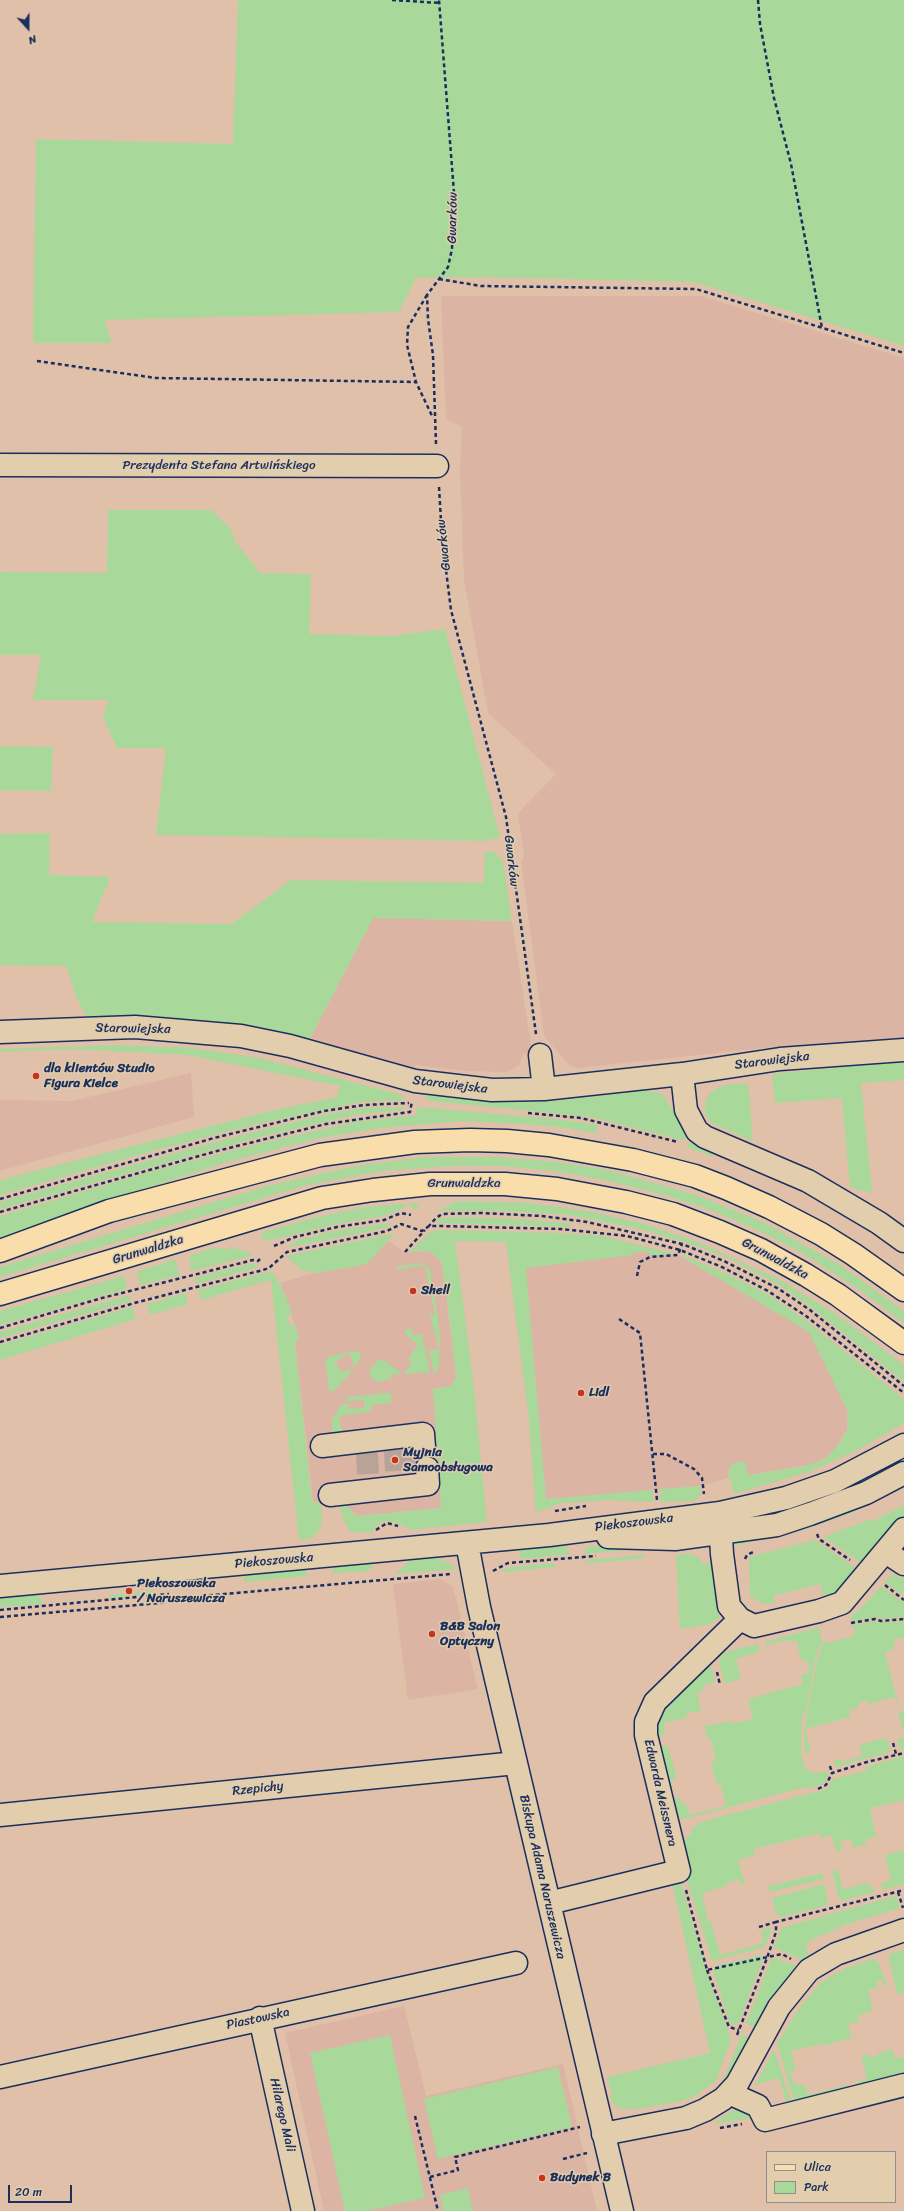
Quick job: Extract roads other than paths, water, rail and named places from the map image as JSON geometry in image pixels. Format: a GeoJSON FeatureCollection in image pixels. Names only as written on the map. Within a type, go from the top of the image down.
{"type":"FeatureCollection","features":[{"type":"Feature","properties":{"kind":"main road"},"geometry":{"type":"LineString","coordinates":[[0,1251],[109,1211],[320,1155],[415,1142],[470,1140],[507,1141],[549,1145],[611,1155],[666,1168],[726,1188],[770,1207],[821,1234],[853,1254],[904,1290]]}},
{"type":"Feature","properties":{"kind":"main road","name":"Grunwaldzka"},"geometry":{"type":"LineString","coordinates":[[0,1294],[322,1198],[380,1189],[430,1184],[505,1184],[557,1189],[626,1202],[673,1214],[720,1232],[761,1250],[806,1275],[838,1295],[904,1343]]}},
{"type":"Feature","properties":{"kind":"street","name":"Prezydenta Stefana Artwińskiego"},"geometry":{"type":"LineString","coordinates":[[0,466],[437,466]]}},
{"type":"Feature","properties":{"kind":"street","name":"Starowiejska"},"geometry":{"type":"LineString","coordinates":[[0,1032],[134,1027],[181,1029],[241,1036],[290,1046],[356,1066],[424,1083],[492,1090],[544,1089],[682,1074],[780,1059],[904,1050]]}},
{"type":"Feature","properties":{"kind":"street"},"geometry":{"type":"LineString","coordinates":[[540,1054],[544,1089]]}},
{"type":"Feature","properties":{"kind":"street"},"geometry":{"type":"LineString","coordinates":[[682,1074],[687,1114],[697,1131],[705,1137],[808,1182],[873,1220],[904,1241]]}},
{"type":"Feature","properties":{"kind":"street"},"geometry":{"type":"LineString","coordinates":[[720,1523],[835,1481],[904,1445]]}},
{"type":"Feature","properties":{"kind":"street"},"geometry":{"type":"LineString","coordinates":[[322,1446],[393,1462],[330,1495]]}},
{"type":"Feature","properties":{"kind":"street"},"geometry":{"type":"LineString","coordinates":[[720,1523],[776,1525],[866,1493],[904,1473]]}},
{"type":"Feature","properties":{"kind":"street"},"geometry":{"type":"LineString","coordinates":[[720,1523],[728,1602],[731,1610],[740,1619],[748,1624],[760,1626],[834,1607],[848,1597],[904,1529]]}},
{"type":"Feature","properties":{"kind":"street","name":"Piekoszowska"},"geometry":{"type":"LineString","coordinates":[[0,1586],[548,1535],[675,1539],[720,1523]]}},
{"type":"Feature","properties":{"kind":"street","name":"Biskupa Adama Naruszewicza"},"geometry":{"type":"LineString","coordinates":[[467,1543],[479,1607],[549,1903],[594,2130],[622,2211]]}},
{"type":"Feature","properties":{"kind":"street"},"geometry":{"type":"LineString","coordinates":[[886,1552],[904,1564]]}},
{"type":"Feature","properties":{"kind":"street","name":"Edwarda Meissnera"},"geometry":{"type":"LineString","coordinates":[[549,1903],[679,1871],[646,1735],[646,1722],[655,1702],[740,1619]]}},
{"type":"Feature","properties":{"kind":"street","name":"Rzepichy"},"geometry":{"type":"LineString","coordinates":[[0,1815],[516,1763]]}},
{"type":"Feature","properties":{"kind":"street"},"geometry":{"type":"LineString","coordinates":[[594,2130],[686,2118],[705,2110],[729,2093],[743,2073],[779,2008],[809,1970],[836,1954],[904,1930]]}},
{"type":"Feature","properties":{"kind":"street","name":"Piastowska"},"geometry":{"type":"LineString","coordinates":[[0,2077],[260,2018],[516,1963]]}},
{"type":"Feature","properties":{"kind":"street","name":"Hilarego Mali"},"geometry":{"type":"LineString","coordinates":[[260,2018],[303,2211]]}},
{"type":"Feature","properties":{"kind":"street"},"geometry":{"type":"LineString","coordinates":[[729,2093],[758,2106],[772,2119],[904,2085]]}},
{"type":"Feature","properties":{"kind":"tunnel"},"geometry":{"type":"LineString","coordinates":[[410,1449],[411,1469]]}},
{"type":"Feature","properties":{"kind":"tunnel"},"geometry":{"type":"LineString","coordinates":[[395,1450],[396,1471]]}},
{"type":"Feature","properties":{"kind":"tunnel"},"geometry":{"type":"LineString","coordinates":[[367,1453],[368,1474]]}},
{"type":"Feature","properties":{"kind":"place","name":"dla klientów Studio Figura Kielce"},"geometry":{"type":"Point","coordinates":[36,1076]}},
{"type":"Feature","properties":{"kind":"place","name":"Shell"},"geometry":{"type":"Point","coordinates":[413,1291]}},
{"type":"Feature","properties":{"kind":"place","name":"Lidl"},"geometry":{"type":"Point","coordinates":[581,1393]}},
{"type":"Feature","properties":{"kind":"place","name":"Myjnia Samoobsługowa"},"geometry":{"type":"Point","coordinates":[395,1460]}},
{"type":"Feature","properties":{"kind":"place","name":"Piekoszowska / Naruszewicza"},"geometry":{"type":"Point","coordinates":[129,1591]}},
{"type":"Feature","properties":{"kind":"place","name":"B&B Salon Optyczny"},"geometry":{"type":"Point","coordinates":[432,1634]}},
{"type":"Feature","properties":{"kind":"place","name":"Budynek B"},"geometry":{"type":"Point","coordinates":[542,2178]}}]}
